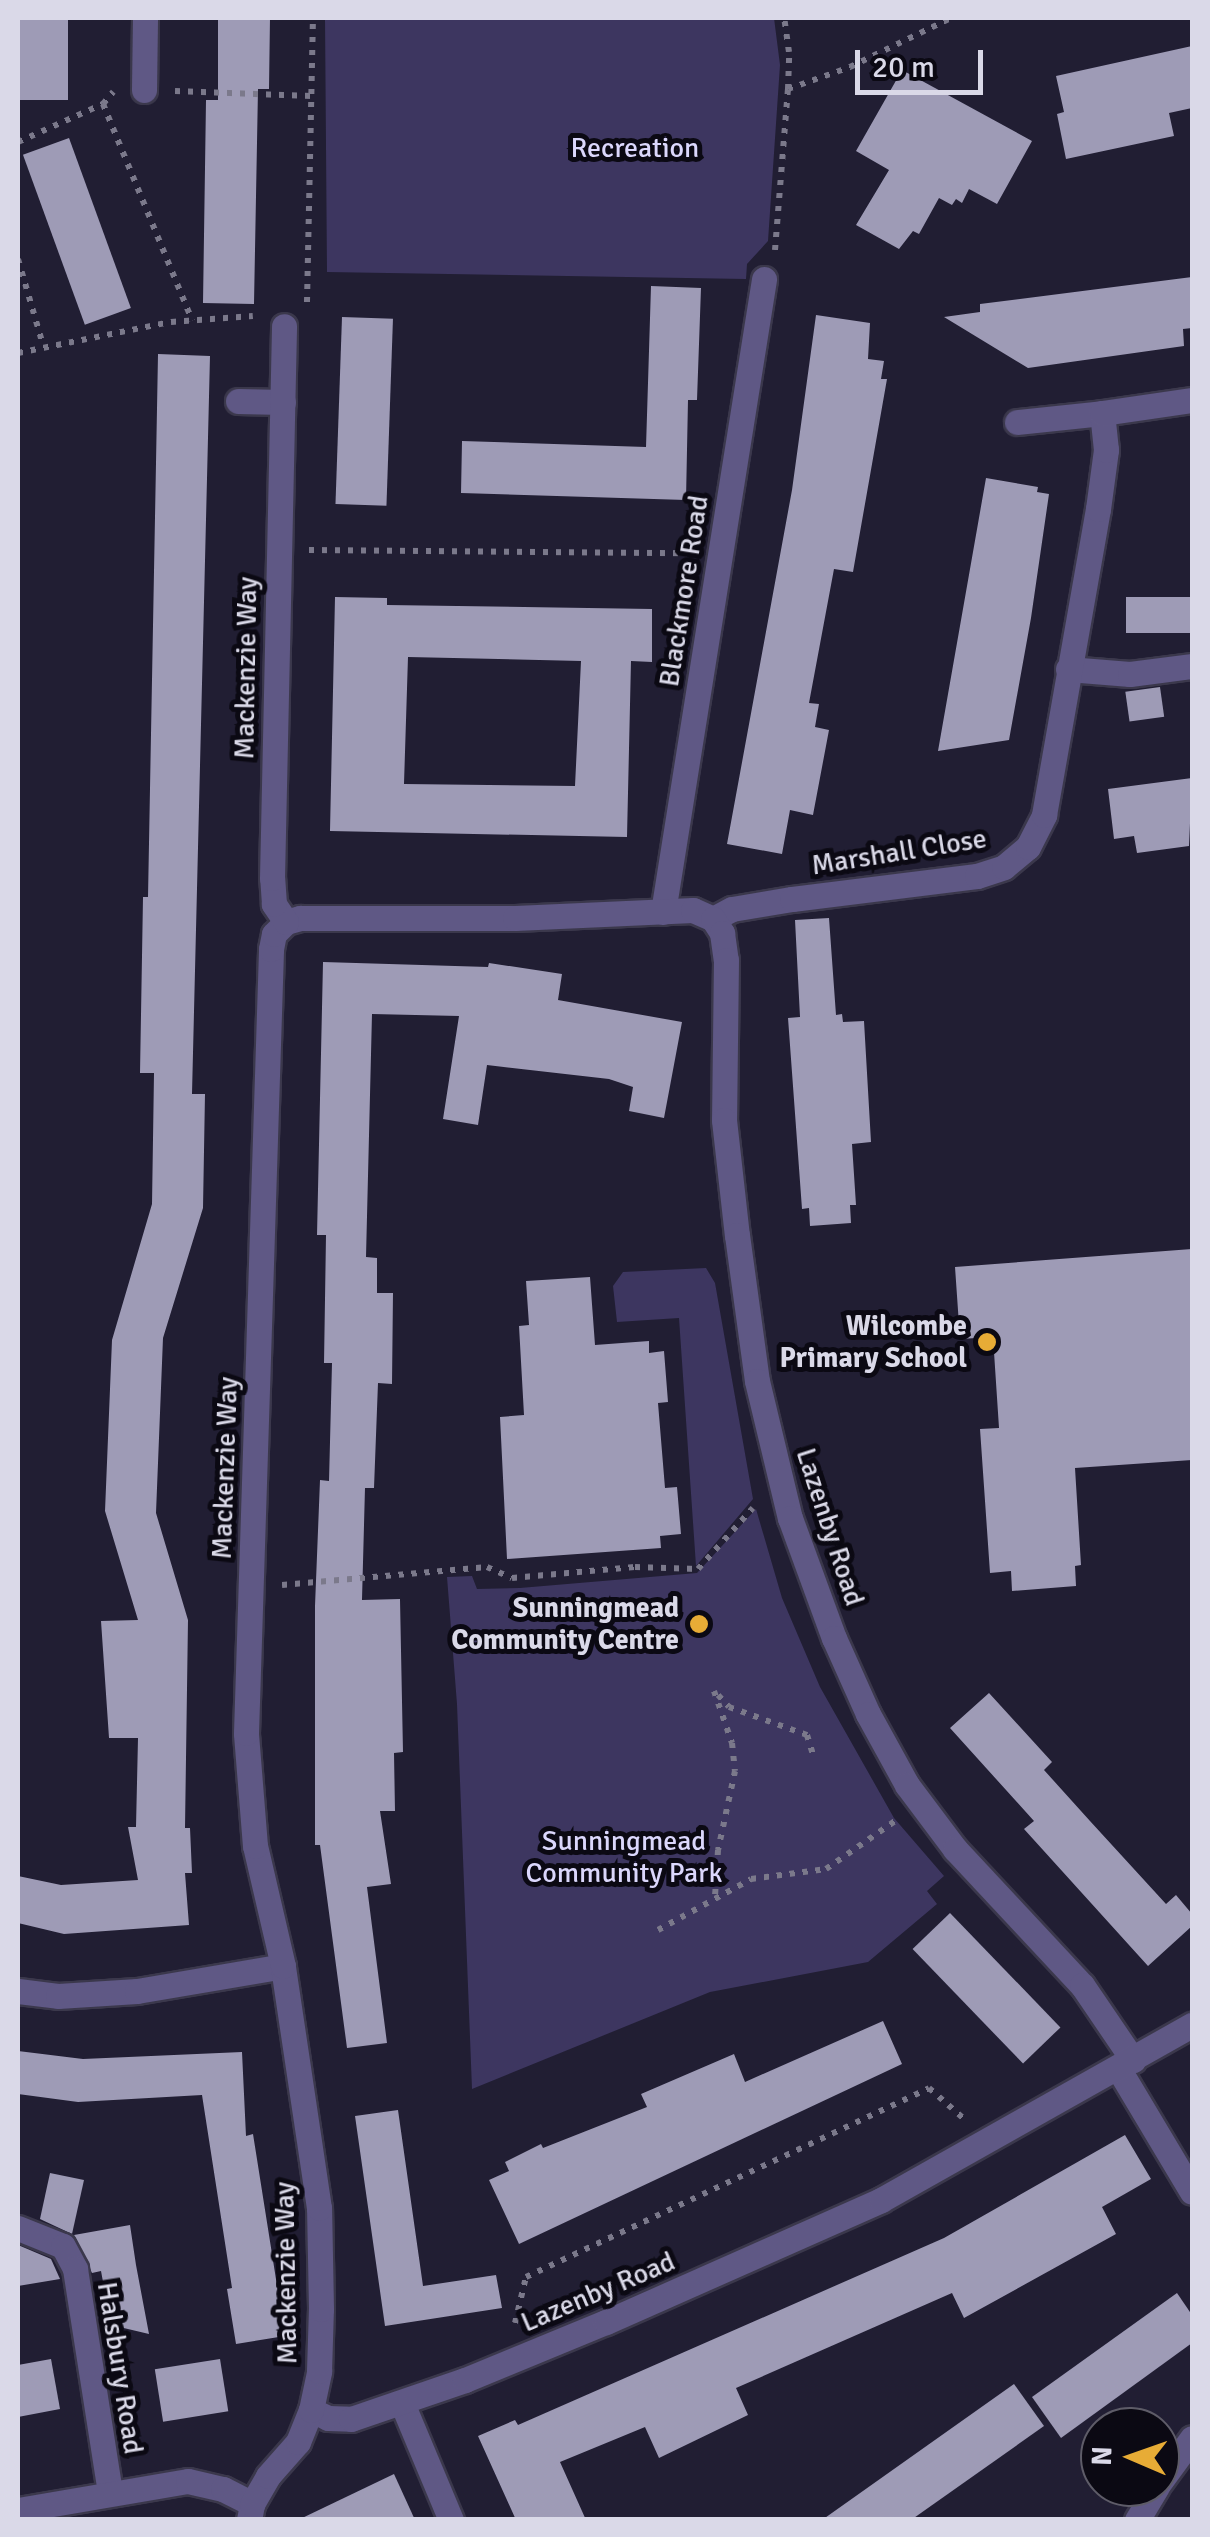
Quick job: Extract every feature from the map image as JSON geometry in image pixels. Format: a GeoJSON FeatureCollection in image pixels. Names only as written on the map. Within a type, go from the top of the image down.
{"type":"FeatureCollection","features":[{"type":"Feature","properties":{"kind":"street"},"geometry":{"type":"LineString","coordinates":[[144,90],[145,18]]}},
{"type":"Feature","properties":{"kind":"street","name":"Blackmore Road"},"geometry":{"type":"LineString","coordinates":[[664,912],[764,280]]}},
{"type":"Feature","properties":{"kind":"street","name":"Mackenzie Way"},"geometry":{"type":"LineString","coordinates":[[250,2512],[268,2476],[298,2442],[311,2410],[319,2371],[319,2208],[283,1966],[255,1846],[246,1734],[270,949],[274,934],[286,922],[274,904],[272,878],[284,326]]}},
{"type":"Feature","properties":{"kind":"street"},"geometry":{"type":"LineString","coordinates":[[1017,422],[1192,400]]}},
{"type":"Feature","properties":{"kind":"street"},"geometry":{"type":"LineString","coordinates":[[238,401],[282,402]]}},
{"type":"Feature","properties":{"kind":"street","name":"Marshall Close"},"geometry":{"type":"LineString","coordinates":[[713,919],[732,909],[976,876],[1004,866],[1028,847],[1044,816],[1098,509],[1106,450],[1102,412]]}},
{"type":"Feature","properties":{"kind":"street"},"geometry":{"type":"LineString","coordinates":[[1068,669],[1130,674],[1192,666]]}},
{"type":"Feature","properties":{"kind":"street"},"geometry":{"type":"LineString","coordinates":[[286,922],[300,918],[515,918],[693,910],[713,919]]}},
{"type":"Feature","properties":{"kind":"street","name":"Lazenby Road"},"geometry":{"type":"LineString","coordinates":[[713,919],[722,933],[726,960],[724,1120],[757,1380],[784,1494],[822,1604],[861,1699],[920,1802],[956,1849],[1082,1986],[1126,2064]]}},
{"type":"Feature","properties":{"kind":"street"},"geometry":{"type":"LineString","coordinates":[[18,1992],[58,1996],[137,1991],[283,1966]]}},
{"type":"Feature","properties":{"kind":"street","name":"Lazenby Road"},"geometry":{"type":"LineString","coordinates":[[311,2410],[328,2418],[351,2419],[402,2403],[518,2358],[881,2200],[1192,2025]]}},
{"type":"Feature","properties":{"kind":"street"},"geometry":{"type":"LineString","coordinates":[[1126,2064],[1192,2192]]}},
{"type":"Feature","properties":{"kind":"street","name":"Halsbury Road"},"geometry":{"type":"LineString","coordinates":[[18,2228],[62,2246],[74,2269],[110,2492]]}},
{"type":"Feature","properties":{"kind":"street"},"geometry":{"type":"LineString","coordinates":[[402,2403],[451,2520]]}},
{"type":"Feature","properties":{"kind":"street","name":"Halsbury Road"},"geometry":{"type":"LineString","coordinates":[[18,2510],[188,2481],[223,2489],[250,2512]]}},
{"type":"Feature","properties":{"kind":"path"},"geometry":{"type":"LineString","coordinates":[[18,353],[43,345],[192,320],[266,315],[284,326],[306,316],[313,18]]}},
{"type":"Feature","properties":{"kind":"path"},"geometry":{"type":"LineString","coordinates":[[764,280],[779,238],[790,52],[784,18]]}},
{"type":"Feature","properties":{"kind":"path"},"geometry":{"type":"LineString","coordinates":[[788,89],[850,67],[950,18]]}},
{"type":"Feature","properties":{"kind":"path"},"geometry":{"type":"LineString","coordinates":[[102,104],[192,320]]}},
{"type":"Feature","properties":{"kind":"path"},"geometry":{"type":"LineString","coordinates":[[18,259],[43,345]]}},
{"type":"Feature","properties":{"kind":"path"},"geometry":{"type":"LineString","coordinates":[[278,550],[677,552],[719,558]]}},
{"type":"Feature","properties":{"kind":"path"},"geometry":{"type":"LineString","coordinates":[[250,1586],[487,1568],[512,1578],[635,1567],[698,1569],[759,1502],[784,1494]]}},
{"type":"Feature","properties":{"kind":"path"},"geometry":{"type":"LineString","coordinates":[[715,1897],[718,1850],[735,1771],[732,1743],[714,1691],[729,1707],[807,1734],[814,1758]]}},
{"type":"Feature","properties":{"kind":"path"},"geometry":{"type":"LineString","coordinates":[[658,1930],[751,1879],[826,1869],[920,1802]]}},
{"type":"Feature","properties":{"kind":"path"},"geometry":{"type":"LineString","coordinates":[[518,2358],[513,2331],[526,2278],[929,2088],[989,2140]]}},
{"type":"Feature","properties":{"kind":"green space","name":"Recreation"},"geometry":{"type":"Polygon","coordinates":[[[325,18],[774,18],[780,65],[768,241],[747,264],[746,279],[327,272],[325,18]]]}},
{"type":"Feature","properties":{"kind":"green space"},"geometry":{"type":"Polygon","coordinates":[[[706,1268],[715,1283],[753,1499],[696,1566],[679,1318],[617,1322],[613,1286],[623,1272],[706,1268]]]}},
{"type":"Feature","properties":{"kind":"green space","name":"Sunningmead Community Park"},"geometry":{"type":"Polygon","coordinates":[[[756,1509],[782,1598],[820,1687],[894,1818],[944,1876],[927,1891],[937,1904],[868,1962],[710,1992],[472,2089],[457,1704],[447,1577],[472,1576],[477,1589],[697,1573],[756,1509]]]}},
{"type":"Feature","properties":{"kind":"building"},"geometry":{"type":"Polygon","coordinates":[[[18,18],[68,18],[68,100],[18,100],[18,18]]]}},
{"type":"Feature","properties":{"kind":"building"},"geometry":{"type":"Polygon","coordinates":[[[218,18],[270,18],[269,89],[258,89],[254,304],[203,303],[206,100],[218,100],[218,18]]]}},
{"type":"Feature","properties":{"kind":"building"},"geometry":{"type":"Polygon","coordinates":[[[1192,46],[1192,108],[1169,113],[1174,136],[1066,159],[1057,114],[1064,112],[1056,76],[1192,46]]]}},
{"type":"Feature","properties":{"kind":"building"},"geometry":{"type":"Polygon","coordinates":[[[902,70],[1032,141],[997,204],[969,189],[962,203],[956,199],[952,205],[939,198],[919,234],[913,231],[899,249],[856,225],[889,170],[856,151],[902,70]]]}},
{"type":"Feature","properties":{"kind":"building"},"geometry":{"type":"Polygon","coordinates":[[[69,138],[131,308],[85,325],[23,155],[69,138]]]}},
{"type":"Feature","properties":{"kind":"building"},"geometry":{"type":"Polygon","coordinates":[[[1192,277],[1192,328],[1183,329],[1184,346],[1028,368],[944,317],[980,312],[980,304],[1192,277]]]}},
{"type":"Feature","properties":{"kind":"building"},"geometry":{"type":"Polygon","coordinates":[[[651,286],[701,288],[697,400],[688,400],[686,500],[461,493],[462,441],[646,447],[651,286]]]}},
{"type":"Feature","properties":{"kind":"building"},"geometry":{"type":"Polygon","coordinates":[[[816,315],[870,323],[868,359],[884,361],[881,379],[887,379],[853,572],[834,569],[809,703],[819,704],[815,727],[829,730],[813,815],[790,810],[782,854],[727,844],[792,490],[816,315]]]}},
{"type":"Feature","properties":{"kind":"building"},"geometry":{"type":"Polygon","coordinates":[[[342,317],[393,319],[386,506],[335,504],[342,317]]]}},
{"type":"Feature","properties":{"kind":"building"},"geometry":{"type":"Polygon","coordinates":[[[158,354],[210,356],[192,1094],[205,1094],[203,1208],[163,1338],[156,1513],[188,1620],[185,1828],[190,1828],[192,1873],[185,1873],[189,1925],[64,1934],[18,1923],[18,1876],[61,1885],[138,1880],[128,1827],[136,1827],[138,1738],[109,1738],[101,1621],[138,1620],[105,1511],[112,1340],[152,1204],[154,1073],[140,1073],[143,897],[148,897],[158,354]]]}},
{"type":"Feature","properties":{"kind":"building"},"geometry":{"type":"Polygon","coordinates":[[[986,478],[1038,487],[1037,492],[1049,494],[1031,618],[1009,740],[938,751],[986,478]]]}},
{"type":"Feature","properties":{"kind":"building"},"geometry":{"type":"Polygon","coordinates":[[[335,597],[387,598],[387,605],[652,609],[652,662],[631,661],[627,837],[330,831],[335,597]],[[408,657],[404,784],[575,786],[581,661],[408,657]]]}},
{"type":"Feature","properties":{"kind":"building"},"geometry":{"type":"Polygon","coordinates":[[[1126,597],[1192,597],[1192,633],[1126,633],[1126,597]]]}},
{"type":"Feature","properties":{"kind":"building"},"geometry":{"type":"Polygon","coordinates":[[[1160,687],[1164,717],[1130,722],[1125,692],[1160,687]]]}},
{"type":"Feature","properties":{"kind":"building"},"geometry":{"type":"Polygon","coordinates":[[[1192,778],[1189,846],[1137,853],[1134,836],[1114,839],[1108,789],[1192,778]]]}},
{"type":"Feature","properties":{"kind":"building"},"geometry":{"type":"Polygon","coordinates":[[[829,918],[836,1015],[842,1014],[843,1022],[864,1021],[871,1142],[852,1144],[856,1205],[850,1205],[851,1223],[810,1226],[809,1208],[802,1209],[788,1018],[800,1017],[795,920],[829,918]]]}},
{"type":"Feature","properties":{"kind":"building"},"geometry":{"type":"Polygon","coordinates":[[[323,962],[488,967],[489,963],[562,974],[558,1000],[682,1022],[664,1118],[629,1111],[633,1087],[609,1079],[487,1065],[478,1125],[443,1119],[459,1016],[372,1014],[366,1257],[377,1258],[377,1293],[393,1293],[392,1384],[378,1383],[374,1488],[365,1488],[362,1600],[400,1599],[403,1752],[394,1753],[395,1811],[380,1811],[391,1884],[367,1887],[387,2043],[347,2048],[320,1845],[315,1845],[315,1606],[320,1480],[329,1481],[332,1363],[324,1363],[326,1235],[317,1235],[323,962]]]}},
{"type":"Feature","properties":{"kind":"building"},"geometry":{"type":"Polygon","coordinates":[[[1192,1249],[1192,1460],[1075,1468],[1081,1565],[1075,1566],[1076,1586],[1012,1591],[1011,1571],[990,1573],[980,1429],[999,1428],[993,1337],[960,1339],[955,1267],[1192,1249]]]}},
{"type":"Feature","properties":{"kind":"building"},"geometry":{"type":"Polygon","coordinates":[[[590,1277],[595,1345],[649,1341],[649,1353],[664,1351],[668,1402],[658,1403],[665,1488],[677,1487],[681,1534],[660,1536],[661,1548],[507,1559],[500,1417],[524,1415],[519,1326],[529,1325],[526,1281],[590,1277]]]}},
{"type":"Feature","properties":{"kind":"building"},"geometry":{"type":"Polygon","coordinates":[[[989,1693],[1052,1762],[1044,1770],[1166,1904],[1176,1895],[1192,1914],[1192,1926],[1148,1966],[1024,1829],[1034,1821],[950,1728],[989,1693]]]}},
{"type":"Feature","properties":{"kind":"building"},"geometry":{"type":"Polygon","coordinates":[[[950,1913],[1060,2027],[1023,2063],[913,1949],[950,1913]]]}},
{"type":"Feature","properties":{"kind":"building"},"geometry":{"type":"Polygon","coordinates":[[[883,2021],[902,2064],[519,2244],[489,2180],[509,2171],[505,2162],[541,2144],[543,2148],[647,2107],[641,2094],[734,2054],[745,2082],[883,2021]]]}},
{"type":"Feature","properties":{"kind":"building"},"geometry":{"type":"Polygon","coordinates":[[[18,2051],[83,2059],[242,2052],[246,2136],[253,2134],[285,2336],[236,2344],[227,2289],[232,2288],[202,2095],[78,2102],[18,2094],[18,2051]]]}},
{"type":"Feature","properties":{"kind":"building"},"geometry":{"type":"Polygon","coordinates":[[[398,2110],[423,2286],[496,2275],[502,2308],[385,2326],[355,2116],[398,2110]]]}},
{"type":"Feature","properties":{"kind":"building"},"geometry":{"type":"Polygon","coordinates":[[[1125,2135],[1151,2179],[1102,2207],[1116,2234],[964,2318],[952,2293],[736,2388],[748,2415],[659,2458],[645,2427],[560,2462],[586,2520],[516,2520],[478,2436],[515,2420],[518,2425],[944,2238],[1125,2135]]]}},
{"type":"Feature","properties":{"kind":"building"},"geometry":{"type":"Polygon","coordinates":[[[50,2173],[84,2180],[72,2234],[40,2219],[50,2173]]]}},
{"type":"Feature","properties":{"kind":"building"},"geometry":{"type":"Polygon","coordinates":[[[130,2225],[149,2334],[111,2325],[101,2271],[92,2273],[74,2235],[130,2225]]]}},
{"type":"Feature","properties":{"kind":"building"},"geometry":{"type":"Polygon","coordinates":[[[18,2245],[51,2259],[60,2279],[18,2286],[18,2245]]]}},
{"type":"Feature","properties":{"kind":"building"},"geometry":{"type":"Polygon","coordinates":[[[1177,2293],[1192,2315],[1192,2343],[1104,2407],[1080,2407],[1080,2424],[1061,2438],[1032,2397],[1177,2293]]]}},
{"type":"Feature","properties":{"kind":"building"},"geometry":{"type":"Polygon","coordinates":[[[51,2359],[60,2409],[18,2417],[18,2365],[51,2359]]]}},
{"type":"Feature","properties":{"kind":"building"},"geometry":{"type":"Polygon","coordinates":[[[220,2359],[228,2411],[163,2422],[155,2369],[220,2359]]]}},
{"type":"Feature","properties":{"kind":"building"},"geometry":{"type":"Polygon","coordinates":[[[1014,2384],[1044,2426],[911,2520],[822,2520],[1014,2384]]]}},
{"type":"Feature","properties":{"kind":"building"},"geometry":{"type":"Polygon","coordinates":[[[394,2474],[415,2520],[298,2520],[394,2474]]]}},
{"type":"Feature","properties":{"kind":"place","name":"Wilcombe Primary School"},"geometry":{"type":"Point","coordinates":[987,1342]}},
{"type":"Feature","properties":{"kind":"place","name":"Sunningmead Community Centre"},"geometry":{"type":"Point","coordinates":[699,1624]}}]}
